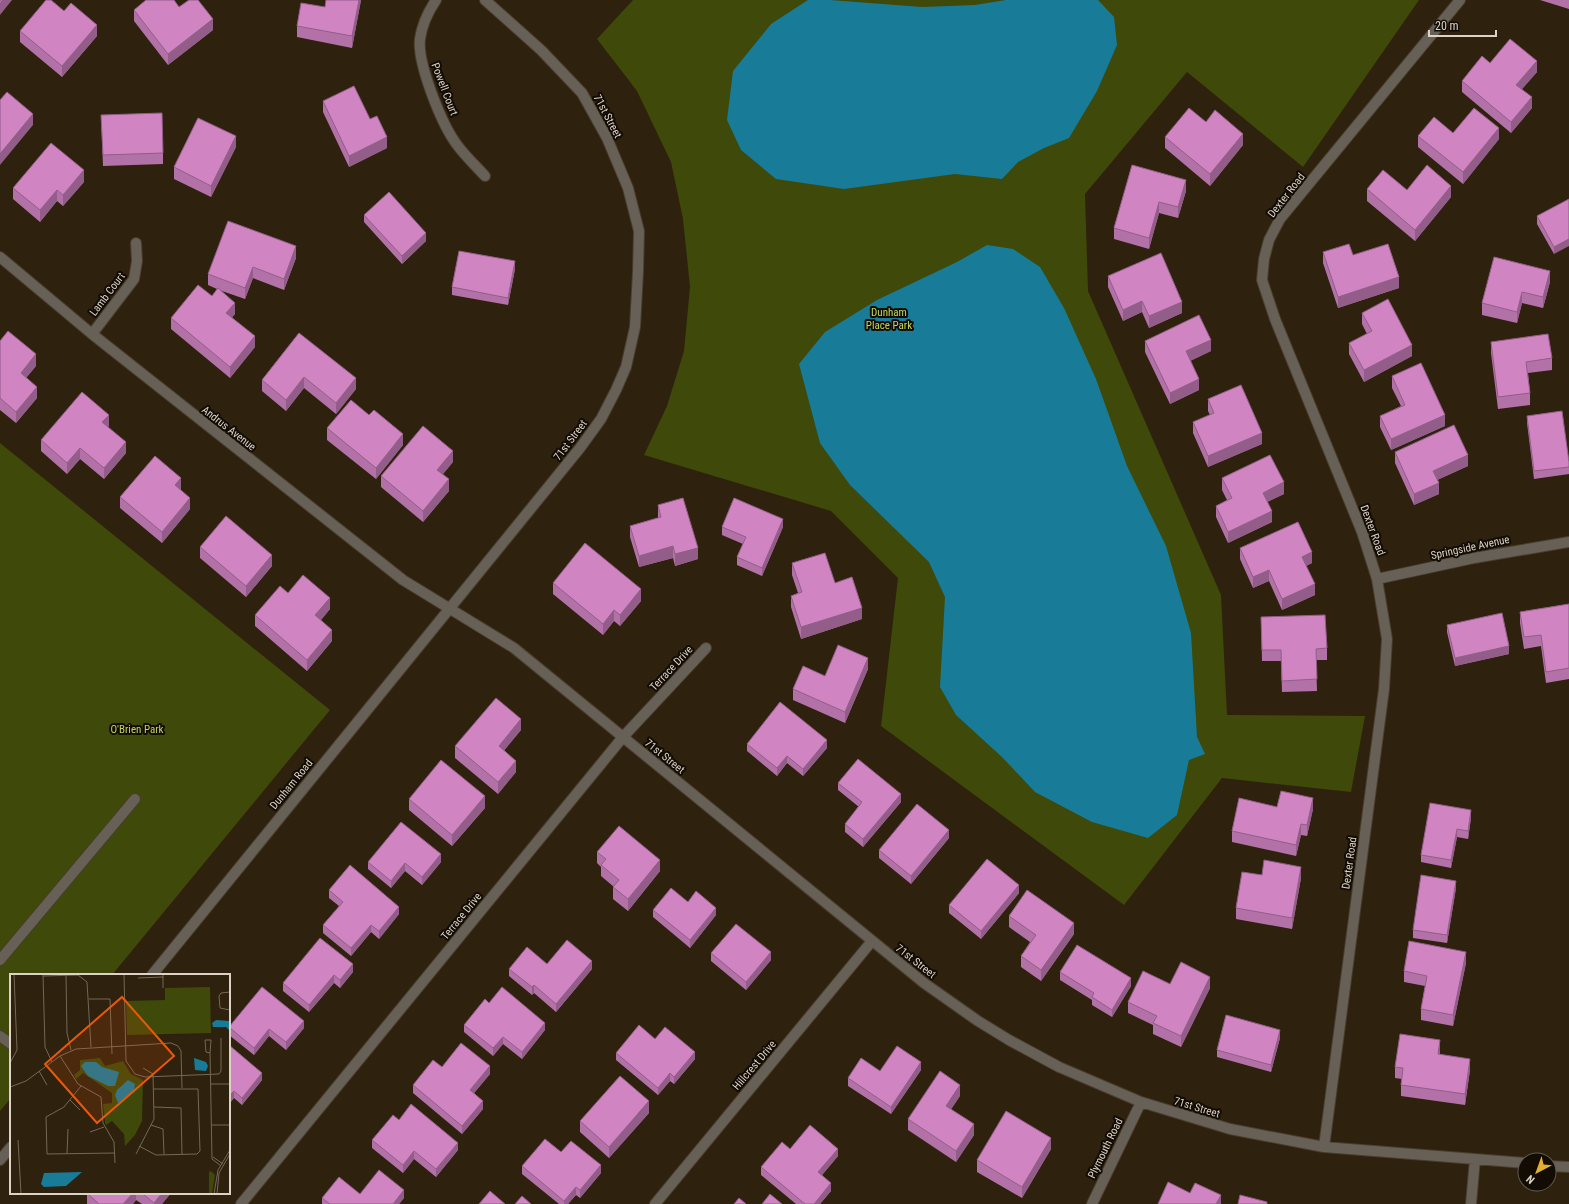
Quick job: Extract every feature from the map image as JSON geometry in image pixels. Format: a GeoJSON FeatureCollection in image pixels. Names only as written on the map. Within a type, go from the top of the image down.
{"type":"FeatureCollection","features":[{"type":"Feature","properties":{"kind":"street","name":"Powell Court"},"geometry":{"type":"LineString","coordinates":[[436,0],[427,13],[420,40],[423,66],[438,109],[455,141],[485,176]]}},
{"type":"Feature","properties":{"kind":"street","name":"71st Street"},"geometry":{"type":"LineString","coordinates":[[485,0],[541,50],[582,93],[607,138],[628,188],[639,230],[635,327],[626,367],[601,419],[580,448],[449,608],[514,648],[924,983],[978,1021],[1009,1040],[1059,1066],[1141,1102],[1230,1129],[1324,1147],[1517,1162]]}},
{"type":"Feature","properties":{"kind":"street","name":"Dexter Road"},"geometry":{"type":"LineString","coordinates":[[1324,1147],[1384,689],[1387,639],[1377,579],[1362,532],[1275,319],[1262,280],[1264,259],[1269,240],[1280,219],[1460,0]]}},
{"type":"Feature","properties":{"kind":"street","name":"Lamb Court"},"geometry":{"type":"LineString","coordinates":[[92,334],[134,279],[137,260],[136,243]]}},
{"type":"Feature","properties":{"kind":"street","name":"Andrus Avenue"},"geometry":{"type":"LineString","coordinates":[[0,257],[92,334],[404,580],[449,608]]}},
{"type":"Feature","properties":{"kind":"street","name":"Springside Avenue"},"geometry":{"type":"LineString","coordinates":[[1377,579],[1474,558],[1569,542]]}},
{"type":"Feature","properties":{"kind":"street","name":"Dunham Road"},"geometry":{"type":"LineString","coordinates":[[153,974],[449,608]]}},
{"type":"Feature","properties":{"kind":"street","name":"Terrace Drive"},"geometry":{"type":"LineString","coordinates":[[241,1204],[623,737],[706,648]]}},
{"type":"Feature","properties":{"kind":"street"},"geometry":{"type":"LineString","coordinates":[[0,960],[135,799]]}},
{"type":"Feature","properties":{"kind":"street","name":"Hillcrest Drive"},"geometry":{"type":"LineString","coordinates":[[655,1204],[872,941]]}},
{"type":"Feature","properties":{"kind":"street"},"geometry":{"type":"LineString","coordinates":[[0,1036],[10,1043]]}},
{"type":"Feature","properties":{"kind":"street","name":"Plymouth Road"},"geometry":{"type":"LineString","coordinates":[[1092,1204],[1141,1102]]}},
{"type":"Feature","properties":{"kind":"street"},"geometry":{"type":"LineString","coordinates":[[0,1160],[10,1148]]}},
{"type":"Feature","properties":{"kind":"street"},"geometry":{"type":"LineString","coordinates":[[1471,1204],[1475,1159]]}},
{"type":"Feature","properties":{"kind":"street"},"geometry":{"type":"LineString","coordinates":[[1557,1166],[1569,1167]]}},
{"type":"Feature","properties":{"kind":"green space","name":"Dunham Place Park"},"geometry":{"type":"Polygon","coordinates":[[[633,0],[1419,0],[1303,167],[1187,72],[1085,194],[1088,291],[1221,595],[1227,715],[1365,716],[1351,792],[1222,778],[1124,905],[881,726],[898,578],[831,511],[644,455],[667,406],[684,351],[690,287],[683,219],[671,162],[637,91],[597,39],[633,0]]]}},
{"type":"Feature","properties":{"kind":"green space","name":"O'Brien Park"},"geometry":{"type":"Polygon","coordinates":[[[0,443],[330,710],[113,974],[10,974],[10,1099],[0,1111],[0,443]]]}},
{"type":"Feature","properties":{"kind":"water"},"geometry":{"type":"Polygon","coordinates":[[[808,0],[830,0],[922,7],[975,5],[1006,0],[1098,0],[1114,17],[1117,45],[1097,91],[1069,138],[1044,148],[1018,162],[1002,179],[955,174],[844,189],[776,179],[741,150],[727,120],[733,71],[771,24],[808,0]]]}},
{"type":"Feature","properties":{"kind":"water"},"geometry":{"type":"Polygon","coordinates":[[[987,245],[1013,249],[1040,267],[1064,308],[1096,379],[1127,466],[1166,546],[1191,633],[1197,737],[1205,754],[1189,760],[1177,815],[1148,838],[1092,822],[1035,792],[1003,758],[956,715],[940,687],[945,597],[929,562],[850,485],[820,443],[799,364],[825,332],[877,300],[957,262],[987,245]]]}},
{"type":"Feature","properties":{"kind":"building"},"geometry":{"type":"Polygon","coordinates":[[[46,0],[51,0],[64,11],[71,3],[97,25],[62,66],[20,31],[46,0]]]}},
{"type":"Feature","properties":{"kind":"building"},"geometry":{"type":"Polygon","coordinates":[[[146,0],[174,0],[179,7],[189,0],[198,0],[213,19],[168,54],[134,10],[146,0]]]}},
{"type":"Feature","properties":{"kind":"building"},"geometry":{"type":"Polygon","coordinates":[[[326,0],[359,0],[352,36],[297,26],[301,3],[325,7],[326,0]]]}},
{"type":"Feature","properties":{"kind":"building"},"geometry":{"type":"Polygon","coordinates":[[[1510,39],[1537,61],[1516,85],[1532,97],[1511,122],[1462,81],[1482,56],[1490,63],[1510,39]]]}},
{"type":"Feature","properties":{"kind":"building"},"geometry":{"type":"Polygon","coordinates":[[[354,86],[370,119],[377,116],[387,137],[349,156],[323,101],[354,86]]]}},
{"type":"Feature","properties":{"kind":"building"},"geometry":{"type":"Polygon","coordinates":[[[7,92],[33,114],[0,154],[0,100],[7,92]]]}},
{"type":"Feature","properties":{"kind":"building"},"geometry":{"type":"Polygon","coordinates":[[[1189,108],[1206,122],[1215,110],[1243,134],[1210,174],[1165,137],[1189,108]]]}},
{"type":"Feature","properties":{"kind":"building"},"geometry":{"type":"Polygon","coordinates":[[[1474,108],[1499,128],[1463,172],[1418,136],[1434,117],[1453,133],[1474,108]]]}},
{"type":"Feature","properties":{"kind":"building"},"geometry":{"type":"Polygon","coordinates":[[[162,113],[163,153],[103,155],[101,115],[162,113]]]}},
{"type":"Feature","properties":{"kind":"building"},"geometry":{"type":"Polygon","coordinates":[[[198,118],[236,136],[211,186],[174,167],[198,118]]]}},
{"type":"Feature","properties":{"kind":"building"},"geometry":{"type":"Polygon","coordinates":[[[51,143],[84,170],[63,195],[57,190],[40,210],[13,188],[51,143]]]}},
{"type":"Feature","properties":{"kind":"building"},"geometry":{"type":"Polygon","coordinates":[[[1132,165],[1186,180],[1178,207],[1159,202],[1149,238],[1114,228],[1132,165]]]}},
{"type":"Feature","properties":{"kind":"building"},"geometry":{"type":"Polygon","coordinates":[[[1427,165],[1451,186],[1415,230],[1367,189],[1383,170],[1407,190],[1427,165]]]}},
{"type":"Feature","properties":{"kind":"building"},"geometry":{"type":"Polygon","coordinates":[[[389,192],[426,233],[402,256],[364,215],[389,192]]]}},
{"type":"Feature","properties":{"kind":"building"},"geometry":{"type":"Polygon","coordinates":[[[1569,199],[1569,239],[1554,247],[1537,216],[1569,199]]]}},
{"type":"Feature","properties":{"kind":"building"},"geometry":{"type":"Polygon","coordinates":[[[228,221],[296,246],[284,279],[253,267],[245,288],[208,274],[228,221]]]}},
{"type":"Feature","properties":{"kind":"building"},"geometry":{"type":"Polygon","coordinates":[[[1349,244],[1353,255],[1388,244],[1399,277],[1338,297],[1323,252],[1349,244]]]}},
{"type":"Feature","properties":{"kind":"building"},"geometry":{"type":"Polygon","coordinates":[[[459,251],[515,261],[508,298],[452,287],[459,251]]]}},
{"type":"Feature","properties":{"kind":"building"},"geometry":{"type":"Polygon","coordinates":[[[1161,253],[1182,302],[1149,316],[1142,301],[1123,310],[1108,276],[1161,253]]]}},
{"type":"Feature","properties":{"kind":"building"},"geometry":{"type":"Polygon","coordinates":[[[1494,257],[1550,271],[1543,297],[1522,292],[1517,312],[1482,303],[1494,257]]]}},
{"type":"Feature","properties":{"kind":"building"},"geometry":{"type":"Polygon","coordinates":[[[198,285],[212,296],[218,288],[235,303],[226,313],[255,336],[230,367],[171,318],[198,285]]]}},
{"type":"Feature","properties":{"kind":"building"},"geometry":{"type":"Polygon","coordinates":[[[1388,299],[1412,345],[1364,370],[1349,343],[1372,331],[1362,313],[1388,299]]]}},
{"type":"Feature","properties":{"kind":"building"},"geometry":{"type":"Polygon","coordinates":[[[1199,315],[1211,340],[1186,351],[1199,379],[1170,393],[1145,341],[1199,315]]]}},
{"type":"Feature","properties":{"kind":"building"},"geometry":{"type":"Polygon","coordinates":[[[8,331],[36,354],[21,373],[37,387],[16,412],[0,398],[0,341],[8,331]]]}},
{"type":"Feature","properties":{"kind":"building"},"geometry":{"type":"Polygon","coordinates":[[[299,333],[356,378],[336,403],[304,377],[286,400],[262,380],[299,333]]]}},
{"type":"Feature","properties":{"kind":"building"},"geometry":{"type":"Polygon","coordinates":[[[1548,334],[1552,358],[1526,362],[1530,393],[1498,397],[1491,342],[1548,334]]]}},
{"type":"Feature","properties":{"kind":"building"},"geometry":{"type":"Polygon","coordinates":[[[1421,363],[1445,415],[1391,439],[1380,416],[1405,405],[1392,376],[1421,363]]]}},
{"type":"Feature","properties":{"kind":"building"},"geometry":{"type":"Polygon","coordinates":[[[1241,385],[1262,433],[1208,456],[1193,422],[1214,413],[1208,399],[1241,385]]]}},
{"type":"Feature","properties":{"kind":"building"},"geometry":{"type":"Polygon","coordinates":[[[82,392],[109,415],[102,422],[126,442],[104,468],[80,448],[67,463],[41,440],[82,392]]]}},
{"type":"Feature","properties":{"kind":"building"},"geometry":{"type":"Polygon","coordinates":[[[351,400],[369,415],[374,410],[403,434],[376,468],[327,428],[351,400]]]}},
{"type":"Feature","properties":{"kind":"building"},"geometry":{"type":"Polygon","coordinates":[[[1562,411],[1569,467],[1534,471],[1527,416],[1562,411]]]}},
{"type":"Feature","properties":{"kind":"building"},"geometry":{"type":"Polygon","coordinates":[[[1454,425],[1468,455],[1433,471],[1439,483],[1414,494],[1395,452],[1454,425]]]}},
{"type":"Feature","properties":{"kind":"building"},"geometry":{"type":"Polygon","coordinates":[[[423,426],[453,451],[437,470],[449,479],[423,511],[381,476],[423,426]]]}},
{"type":"Feature","properties":{"kind":"building"},"geometry":{"type":"Polygon","coordinates":[[[1270,455],[1284,482],[1263,493],[1272,511],[1228,532],[1216,506],[1232,498],[1222,478],[1270,455]]]}},
{"type":"Feature","properties":{"kind":"building"},"geometry":{"type":"Polygon","coordinates":[[[155,456],[181,478],[175,485],[190,498],[162,532],[120,497],[155,456]]]}},
{"type":"Feature","properties":{"kind":"building"},"geometry":{"type":"Polygon","coordinates":[[[683,498],[698,548],[675,554],[673,546],[639,556],[630,526],[661,517],[658,505],[683,498]]]}},
{"type":"Feature","properties":{"kind":"building"},"geometry":{"type":"Polygon","coordinates":[[[734,498],[783,519],[762,568],[737,557],[746,537],[722,527],[734,498]]]}},
{"type":"Feature","properties":{"kind":"building"},"geometry":{"type":"Polygon","coordinates":[[[226,516],[272,555],[246,586],[200,547],[226,516]]]}},
{"type":"Feature","properties":{"kind":"building"},"geometry":{"type":"Polygon","coordinates":[[[1298,522],[1312,552],[1302,557],[1315,584],[1282,599],[1269,570],[1253,577],[1240,548],[1298,522]]]}},
{"type":"Feature","properties":{"kind":"building"},"geometry":{"type":"Polygon","coordinates":[[[585,543],[641,589],[620,615],[614,610],[603,624],[553,583],[585,543]]]}},
{"type":"Feature","properties":{"kind":"building"},"geometry":{"type":"Polygon","coordinates":[[[825,553],[835,583],[852,577],[862,608],[801,627],[791,596],[802,592],[792,563],[825,553]]]}},
{"type":"Feature","properties":{"kind":"building"},"geometry":{"type":"Polygon","coordinates":[[[303,575],[330,598],[315,615],[332,630],[307,660],[255,615],[280,586],[288,593],[303,575]]]}},
{"type":"Feature","properties":{"kind":"building"},"geometry":{"type":"Polygon","coordinates":[[[1569,604],[1569,668],[1546,672],[1541,635],[1524,637],[1520,612],[1569,604]]]}},
{"type":"Feature","properties":{"kind":"building"},"geometry":{"type":"Polygon","coordinates":[[[1502,613],[1509,646],[1455,658],[1447,625],[1502,613]]]}},
{"type":"Feature","properties":{"kind":"building"},"geometry":{"type":"Polygon","coordinates":[[[1325,615],[1327,648],[1316,649],[1317,679],[1282,681],[1281,650],[1262,650],[1261,617],[1325,615]]]}},
{"type":"Feature","properties":{"kind":"building"},"geometry":{"type":"Polygon","coordinates":[[[838,645],[868,658],[845,712],[793,689],[803,666],[825,676],[838,645]]]}},
{"type":"Feature","properties":{"kind":"building"},"geometry":{"type":"Polygon","coordinates":[[[496,698],[521,719],[499,746],[516,761],[498,782],[455,746],[496,698]]]}},
{"type":"Feature","properties":{"kind":"building"},"geometry":{"type":"Polygon","coordinates":[[[780,702],[827,740],[803,769],[787,756],[777,768],[747,744],[780,702]]]}},
{"type":"Feature","properties":{"kind":"building"},"geometry":{"type":"Polygon","coordinates":[[[858,759],[901,794],[863,839],[845,824],[862,802],[838,783],[858,759]]]}},
{"type":"Feature","properties":{"kind":"building"},"geometry":{"type":"Polygon","coordinates":[[[441,760],[485,796],[452,835],[409,799],[441,760]]]}},
{"type":"Feature","properties":{"kind":"building"},"geometry":{"type":"Polygon","coordinates":[[[1281,791],[1313,798],[1307,825],[1301,824],[1296,845],[1232,831],[1239,798],[1277,807],[1281,791]]]}},
{"type":"Feature","properties":{"kind":"building"},"geometry":{"type":"Polygon","coordinates":[[[1430,803],[1471,810],[1468,831],[1457,829],[1451,860],[1421,855],[1430,803]]]}},
{"type":"Feature","properties":{"kind":"building"},"geometry":{"type":"Polygon","coordinates":[[[917,804],[949,830],[911,876],[879,850],[917,804]]]}},
{"type":"Feature","properties":{"kind":"building"},"geometry":{"type":"Polygon","coordinates":[[[401,822],[441,854],[422,877],[405,863],[391,881],[368,862],[401,822]]]}},
{"type":"Feature","properties":{"kind":"building"},"geometry":{"type":"Polygon","coordinates":[[[619,826],[660,860],[628,899],[613,887],[619,880],[601,865],[606,859],[597,852],[619,826]]]}},
{"type":"Feature","properties":{"kind":"building"},"geometry":{"type":"Polygon","coordinates":[[[987,859],[1019,885],[981,931],[949,905],[987,859]]]}},
{"type":"Feature","properties":{"kind":"building"},"geometry":{"type":"Polygon","coordinates":[[[1264,860],[1301,867],[1292,918],[1236,908],[1242,872],[1262,875],[1264,860]]]}},
{"type":"Feature","properties":{"kind":"building"},"geometry":{"type":"Polygon","coordinates":[[[350,865],[399,907],[379,931],[371,925],[351,948],[323,925],[343,902],[329,890],[350,865]]]}},
{"type":"Feature","properties":{"kind":"building"},"geometry":{"type":"Polygon","coordinates":[[[1421,875],[1456,881],[1447,935],[1413,930],[1421,875]]]}},
{"type":"Feature","properties":{"kind":"building"},"geometry":{"type":"Polygon","coordinates":[[[671,888],[688,902],[696,891],[716,908],[690,940],[653,910],[671,888]]]}},
{"type":"Feature","properties":{"kind":"building"},"geometry":{"type":"Polygon","coordinates":[[[1027,890],[1074,923],[1041,970],[1021,956],[1036,935],[1009,916],[1027,890]]]}},
{"type":"Feature","properties":{"kind":"building"},"geometry":{"type":"Polygon","coordinates":[[[736,924],[771,952],[746,982],[711,953],[736,924]]]}},
{"type":"Feature","properties":{"kind":"building"},"geometry":{"type":"Polygon","coordinates":[[[320,938],[353,964],[340,980],[334,975],[309,1005],[283,983],[320,938]]]}},
{"type":"Feature","properties":{"kind":"building"},"geometry":{"type":"Polygon","coordinates":[[[567,940],[592,961],[556,1004],[534,985],[532,987],[509,969],[527,947],[547,964],[567,940]]]}},
{"type":"Feature","properties":{"kind":"building"},"geometry":{"type":"Polygon","coordinates":[[[1409,941],[1466,952],[1453,1015],[1421,1009],[1427,976],[1404,971],[1409,941]]]}},
{"type":"Feature","properties":{"kind":"building"},"geometry":{"type":"Polygon","coordinates":[[[1077,945],[1131,978],[1112,1010],[1092,997],[1094,993],[1060,972],[1077,945]]]}},
{"type":"Feature","properties":{"kind":"building"},"geometry":{"type":"Polygon","coordinates":[[[1181,962],[1210,977],[1181,1036],[1153,1023],[1157,1016],[1128,1002],[1143,971],[1170,984],[1181,962]]]}},
{"type":"Feature","properties":{"kind":"building"},"geometry":{"type":"Polygon","coordinates":[[[262,987],[304,1021],[286,1042],[269,1029],[254,1048],[230,1028],[230,1026],[262,987]]]}},
{"type":"Feature","properties":{"kind":"building"},"geometry":{"type":"Polygon","coordinates":[[[502,987],[545,1023],[522,1052],[503,1037],[493,1048],[464,1025],[485,999],[489,1003],[502,987]]]}},
{"type":"Feature","properties":{"kind":"building"},"geometry":{"type":"Polygon","coordinates":[[[1226,1015],[1280,1030],[1271,1065],[1217,1050],[1226,1015]]]}},
{"type":"Feature","properties":{"kind":"building"},"geometry":{"type":"Polygon","coordinates":[[[639,1025],[655,1039],[665,1027],[695,1052],[674,1077],[670,1073],[658,1088],[616,1053],[639,1025]]]}},
{"type":"Feature","properties":{"kind":"building"},"geometry":{"type":"Polygon","coordinates":[[[1400,1034],[1440,1040],[1438,1054],[1470,1059],[1465,1094],[1401,1085],[1403,1068],[1395,1067],[1400,1034]]]}},
{"type":"Feature","properties":{"kind":"building"},"geometry":{"type":"Polygon","coordinates":[[[461,1043],[490,1066],[470,1090],[483,1101],[462,1126],[413,1085],[433,1060],[442,1067],[461,1043]]]}},
{"type":"Feature","properties":{"kind":"building"},"geometry":{"type":"Polygon","coordinates":[[[230,1046],[262,1073],[242,1098],[234,1091],[230,1095],[230,1046]]]}},
{"type":"Feature","properties":{"kind":"building"},"geometry":{"type":"Polygon","coordinates":[[[897,1046],[921,1062],[891,1107],[848,1078],[861,1058],[880,1071],[897,1046]]]}},
{"type":"Feature","properties":{"kind":"building"},"geometry":{"type":"Polygon","coordinates":[[[940,1071],[960,1085],[946,1106],[974,1124],[956,1151],[908,1119],[940,1071]]]}},
{"type":"Feature","properties":{"kind":"building"},"geometry":{"type":"Polygon","coordinates":[[[620,1076],[649,1101],[609,1147],[580,1121],[620,1076]]]}},
{"type":"Feature","properties":{"kind":"building"},"geometry":{"type":"Polygon","coordinates":[[[411,1104],[458,1143],[436,1169],[414,1151],[403,1165],[372,1140],[393,1115],[399,1120],[411,1104]]]}},
{"type":"Feature","properties":{"kind":"building"},"geometry":{"type":"Polygon","coordinates":[[[1006,1111],[1051,1138],[1022,1187],[977,1160],[1006,1111]]]}},
{"type":"Feature","properties":{"kind":"building"},"geometry":{"type":"Polygon","coordinates":[[[810,1125],[838,1149],[818,1172],[831,1183],[814,1204],[805,1204],[761,1167],[782,1142],[790,1149],[810,1125]]]}},
{"type":"Feature","properties":{"kind":"building"},"geometry":{"type":"Polygon","coordinates":[[[545,1139],[561,1152],[571,1141],[601,1165],[580,1190],[576,1187],[564,1201],[522,1166],[545,1139]]]}},
{"type":"Feature","properties":{"kind":"building"},"geometry":{"type":"Polygon","coordinates":[[[379,1170],[404,1190],[393,1204],[330,1204],[322,1198],[339,1177],[360,1194],[379,1170]]]}},
{"type":"Feature","properties":{"kind":"building"},"geometry":{"type":"Polygon","coordinates":[[[1168,1182],[1190,1193],[1195,1183],[1221,1195],[1216,1204],[1158,1204],[1168,1182]]]}},
{"type":"Feature","properties":{"kind":"building"},"geometry":{"type":"Polygon","coordinates":[[[490,1191],[505,1204],[479,1204],[490,1191]]]}},
{"type":"Feature","properties":{"kind":"building"},"geometry":{"type":"Polygon","coordinates":[[[88,1194],[132,1194],[123,1204],[99,1204],[88,1194]]]}},
{"type":"Feature","properties":{"kind":"building"},"geometry":{"type":"Polygon","coordinates":[[[143,1194],[161,1194],[154,1203],[143,1194]]]}},
{"type":"Feature","properties":{"kind":"building"},"geometry":{"type":"Polygon","coordinates":[[[770,1194],[782,1204],[762,1204],[770,1194]]]}},
{"type":"Feature","properties":{"kind":"building"},"geometry":{"type":"Polygon","coordinates":[[[1240,1195],[1267,1202],[1267,1204],[1238,1204],[1240,1195]]]}},
{"type":"Feature","properties":{"kind":"building"},"geometry":{"type":"Polygon","coordinates":[[[522,1196],[531,1204],[515,1204],[522,1196]]]}},
{"type":"Feature","properties":{"kind":"building"},"geometry":{"type":"Polygon","coordinates":[[[739,1198],[746,1204],[734,1204],[739,1198]]]}}]}
